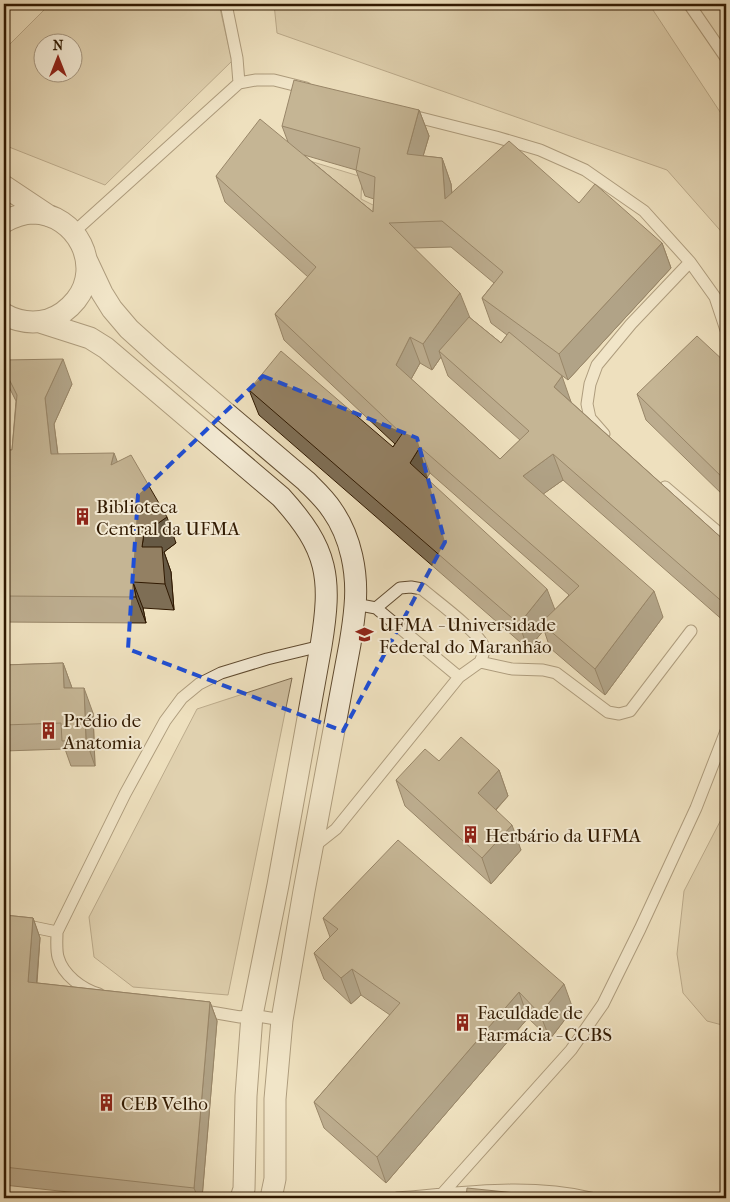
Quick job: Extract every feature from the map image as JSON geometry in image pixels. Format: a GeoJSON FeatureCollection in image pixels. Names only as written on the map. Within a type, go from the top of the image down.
{"type":"FeatureCollection","features":[{"type":"Feature","properties":{"kind":"street"},"geometry":{"type":"LineString","coordinates":[[4,186],[65,224],[74,232],[82,245],[86,259],[102,293],[112,309],[129,329],[306,481],[332,510],[343,528],[366,606],[350,644],[282,1020],[275,1099],[275,1179],[271,1198]]}},
{"type":"Feature","properties":{"kind":"street"},"geometry":{"type":"LineString","coordinates":[[4,222],[16,216],[33,213],[50,216]]}},
{"type":"Feature","properties":{"kind":"street"},"geometry":{"type":"LineString","coordinates":[[6,318],[25,322],[40,322],[56,317],[70,307],[81,293],[86,277],[86,259]]}},
{"type":"Feature","properties":{"kind":"street"},"geometry":{"type":"LineString","coordinates":[[40,322],[90,338],[106,348],[281,497],[309,531],[318,548],[325,569],[327,590],[321,646],[278,885],[252,1015],[246,1096],[244,1189],[241,1198]]}},
{"type":"Feature","properties":{"kind":"lane"},"geometry":{"type":"LineString","coordinates":[[226,4],[237,58],[239,83]]}},
{"type":"Feature","properties":{"kind":"lane"},"geometry":{"type":"LineString","coordinates":[[689,4],[726,58]]}},
{"type":"Feature","properties":{"kind":"lane"},"geometry":{"type":"LineString","coordinates":[[74,232],[239,83],[256,80],[274,80],[317,91]]}},
{"type":"Feature","properties":{"kind":"lane"},"geometry":{"type":"LineString","coordinates":[[401,113],[540,150],[585,170],[644,211],[690,262],[715,297],[726,330]]}},
{"type":"Feature","properties":{"kind":"lane"},"geometry":{"type":"LineString","coordinates":[[612,441],[604,435],[590,418],[587,404],[590,384],[597,365],[631,324],[690,262]]}},
{"type":"Feature","properties":{"kind":"lane"},"geometry":{"type":"LineString","coordinates":[[660,483],[726,539]]}},
{"type":"Feature","properties":{"kind":"lane"},"geometry":{"type":"LineString","coordinates":[[312,849],[336,829],[459,677],[480,662],[484,653],[484,647],[477,635],[422,589],[400,588],[366,606],[459,677]]}},
{"type":"Feature","properties":{"kind":"lane"},"geometry":{"type":"LineString","coordinates":[[480,662],[512,668],[543,670],[556,674],[608,712],[619,714],[630,711],[691,631]]}},
{"type":"Feature","properties":{"kind":"lane"},"geometry":{"type":"LineString","coordinates":[[107,996],[93,992],[73,980],[64,969],[58,957],[57,932],[125,794],[165,721],[182,698],[199,684],[221,674],[267,659],[321,646]]}},
{"type":"Feature","properties":{"kind":"lane"},"geometry":{"type":"LineString","coordinates":[[442,1194],[571,1050],[603,1004],[692,816],[726,731]]}},
{"type":"Feature","properties":{"kind":"lane"},"geometry":{"type":"LineString","coordinates":[[4,921],[57,932]]}},
{"type":"Feature","properties":{"kind":"lane"},"geometry":{"type":"LineString","coordinates":[[190,1008],[240,1017],[252,1015],[282,1020]]}},
{"type":"Feature","properties":{"kind":"lane"},"geometry":{"type":"LineString","coordinates":[[397,1198],[512,1189],[556,1192],[591,1198]]}},
{"type":"Feature","properties":{"kind":"highlighted area"},"geometry":{"type":"Polygon","coordinates":[[[263,376],[417,438],[445,542],[343,731],[128,649],[138,495],[263,376]]]}},
{"type":"Feature","properties":{"kind":"shaded area"},"geometry":{"type":"Polygon","coordinates":[[[50,4],[219,4],[232,61],[105,185],[4,145],[4,50],[50,4]]]}},
{"type":"Feature","properties":{"kind":"shaded area"},"geometry":{"type":"Polygon","coordinates":[[[274,4],[649,4],[726,121],[726,237],[667,170],[277,33],[274,4]]]}},
{"type":"Feature","properties":{"kind":"shaded area"},"geometry":{"type":"Polygon","coordinates":[[[300,158],[362,177],[361,199],[379,208],[378,227],[300,158]]]}},
{"type":"Feature","properties":{"kind":"shaded area"},"geometry":{"type":"Polygon","coordinates":[[[292,678],[228,995],[133,987],[94,957],[89,917],[197,709],[292,678]]]}},
{"type":"Feature","properties":{"kind":"shaded area"},"geometry":{"type":"Polygon","coordinates":[[[726,810],[726,1026],[707,1021],[683,993],[677,954],[684,891],[726,810]]]}},
{"type":"Feature","properties":{"kind":"building"},"geometry":{"type":"Polygon","coordinates":[[[294,80],[419,110],[407,154],[442,158],[445,199],[509,141],[579,203],[595,184],[662,243],[559,354],[482,298],[503,272],[442,221],[389,223],[460,293],[423,344],[410,337],[396,365],[500,459],[529,431],[439,351],[469,317],[501,343],[509,332],[562,376],[554,387],[726,542],[726,605],[553,454],[523,476],[654,591],[595,669],[541,623],[579,586],[420,447],[410,463],[547,589],[519,624],[249,390],[281,351],[393,447],[402,434],[275,314],[316,267],[216,176],[260,119],[373,212],[375,177],[356,170],[360,148],[282,126],[294,80]]]}},
{"type":"Feature","properties":{"kind":"building"},"geometry":{"type":"Polygon","coordinates":[[[697,336],[726,363],[726,481],[637,394],[697,336]]]}},
{"type":"Feature","properties":{"kind":"building","name":"Biblioteca Central da UFMA"},"geometry":{"type":"Polygon","coordinates":[[[63,359],[45,398],[51,454],[114,453],[111,465],[131,455],[167,517],[144,533],[142,547],[162,547],[165,584],[133,582],[136,597],[4,596],[4,450],[12,450],[17,395],[4,369],[4,360],[63,359]]]}},
{"type":"Feature","properties":{"kind":"building"},"geometry":{"type":"Polygon","coordinates":[[[63,663],[64,688],[84,688],[86,740],[62,741],[61,723],[4,725],[4,665],[63,663]]]}},
{"type":"Feature","properties":{"kind":"building"},"geometry":{"type":"Polygon","coordinates":[[[461,737],[499,770],[478,793],[512,825],[482,858],[396,780],[425,749],[439,761],[461,737]]]}},
{"type":"Feature","properties":{"kind":"building","name":"Faculdade de Farmácia - CCBS"},"geometry":{"type":"Polygon","coordinates":[[[398,840],[564,984],[540,1014],[519,992],[377,1157],[314,1102],[400,1003],[352,969],[341,978],[314,953],[338,929],[323,918],[398,840]]]}},
{"type":"Feature","properties":{"kind":"building","name":"CEB Velho"},"geometry":{"type":"Polygon","coordinates":[[[4,915],[33,918],[28,982],[210,1002],[194,1188],[4,1167],[4,915]]]}},
{"type":"Feature","properties":{"kind":"building"},"geometry":{"type":"Polygon","coordinates":[[[467,1188],[564,1198],[466,1198],[467,1188]]]}},
{"type":"Feature","properties":{"kind":"place","name":"Biblioteca Central da UFMA"},"geometry":{"type":"Point","coordinates":[82,517]}},
{"type":"Feature","properties":{"kind":"place","name":"UFMA - Universidade Federal do Maranhão"},"geometry":{"type":"Point","coordinates":[365,635]}},
{"type":"Feature","properties":{"kind":"place","name":"Prédio de Anatomia"},"geometry":{"type":"Point","coordinates":[49,731]}},
{"type":"Feature","properties":{"kind":"place","name":"Herbário da UFMA"},"geometry":{"type":"Point","coordinates":[471,835]}},
{"type":"Feature","properties":{"kind":"place","name":"Faculdade de Farmácia - CCBS"},"geometry":{"type":"Point","coordinates":[463,1023]}},
{"type":"Feature","properties":{"kind":"place","name":"CEB Velho"},"geometry":{"type":"Point","coordinates":[107,1103]}}]}
